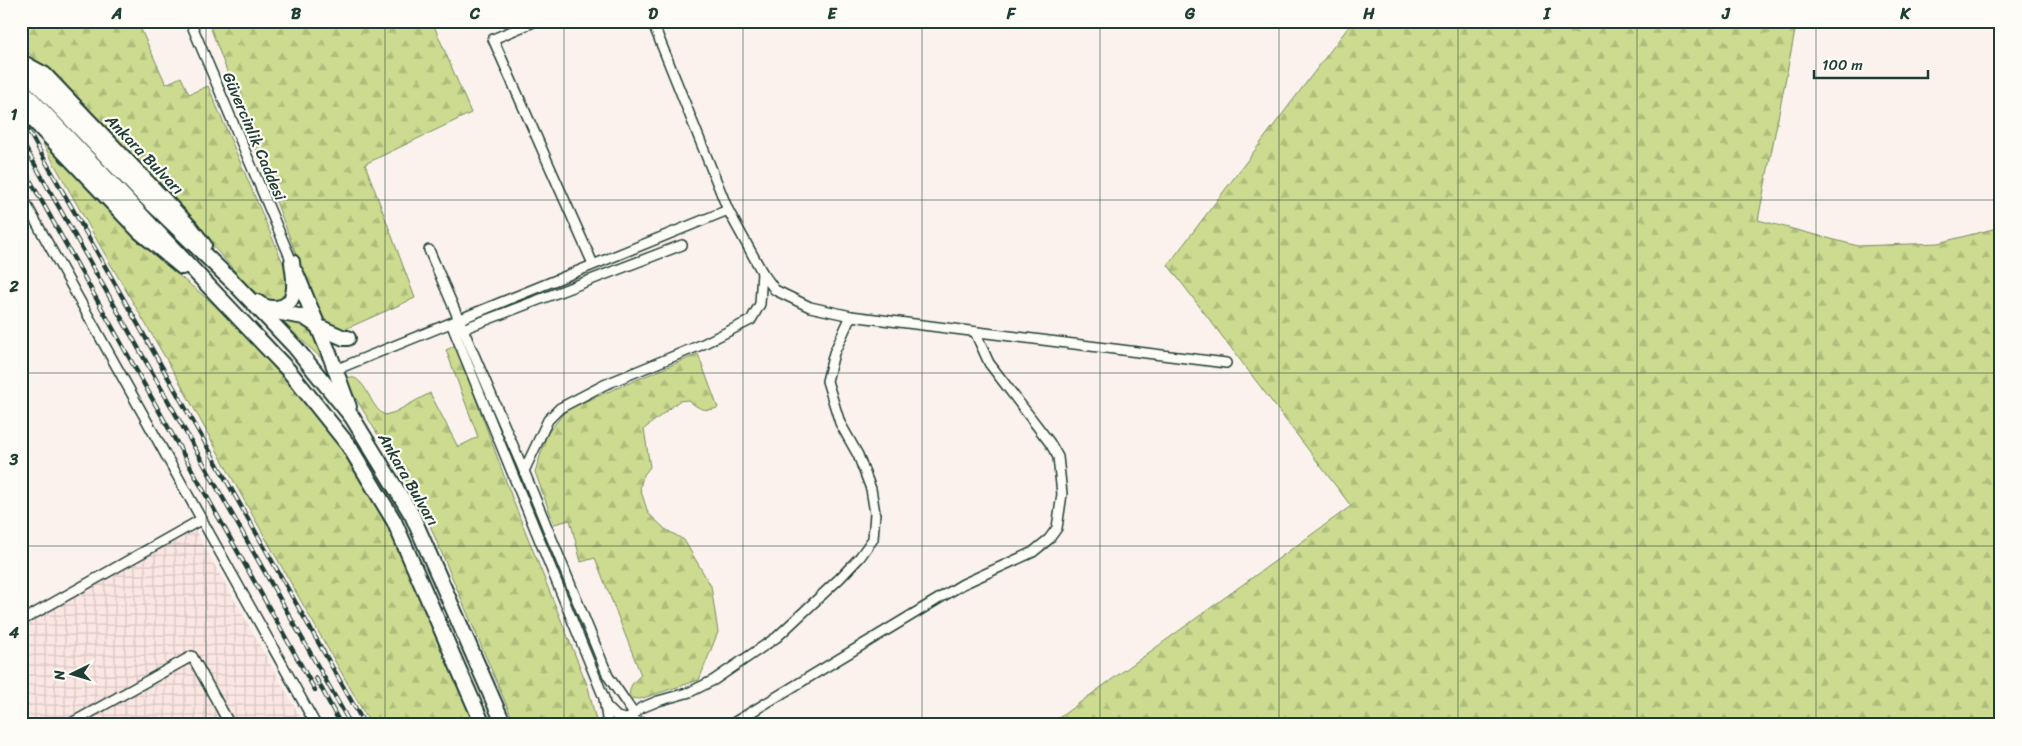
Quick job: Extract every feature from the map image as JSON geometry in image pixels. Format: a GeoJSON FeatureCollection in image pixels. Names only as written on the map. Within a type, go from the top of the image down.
{"type":"FeatureCollection","features":[{"type":"Feature","properties":{"kind":"main road","name":"Ankara Bulvarı"},"geometry":{"type":"LineString","coordinates":[[233,282],[190,227],[44,75],[25,64],[21,66],[229,306],[289,371],[349,446],[394,521],[483,725]]}},
{"type":"Feature","properties":{"kind":"main road","name":"Ankara Bulvarı"},"geometry":{"type":"LineString","coordinates":[[21,88],[139,200],[233,282],[296,347],[352,417],[412,515],[504,725]]}},
{"type":"Feature","properties":{"kind":"main road","name":"Ankara Bulvarı"},"geometry":{"type":"LineString","coordinates":[[21,104],[37,124],[139,231],[229,306]]}},
{"type":"Feature","properties":{"kind":"main road"},"geometry":{"type":"LineString","coordinates":[[262,306],[272,309],[278,308],[286,305],[292,297],[295,284],[292,262]]}},
{"type":"Feature","properties":{"kind":"main road"},"geometry":{"type":"LineString","coordinates":[[292,262],[319,327],[352,417]]}},
{"type":"Feature","properties":{"kind":"main road"},"geometry":{"type":"LineString","coordinates":[[233,282],[262,306],[272,311],[304,317],[319,327],[348,338]]}},
{"type":"Feature","properties":{"kind":"street","name":"Güvercinlik Caddesi"},"geometry":{"type":"LineString","coordinates":[[190,21],[292,262]]}},
{"type":"Feature","properties":{"kind":"street"},"geometry":{"type":"LineString","coordinates":[[536,21],[494,39],[592,264]]}},
{"type":"Feature","properties":{"kind":"street"},"geometry":{"type":"LineString","coordinates":[[652,21],[728,210],[762,272],[776,290],[810,307],[851,316],[1226,363]]}},
{"type":"Feature","properties":{"kind":"street"},"geometry":{"type":"LineString","coordinates":[[21,195],[316,725]]}},
{"type":"Feature","properties":{"kind":"street"},"geometry":{"type":"LineString","coordinates":[[457,326],[592,264],[728,210]]}},
{"type":"Feature","properties":{"kind":"street"},"geometry":{"type":"LineString","coordinates":[[335,370],[682,245]]}},
{"type":"Feature","properties":{"kind":"street"},"geometry":{"type":"LineString","coordinates":[[429,250],[606,706],[608,725]]}},
{"type":"Feature","properties":{"kind":"street"},"geometry":{"type":"LineString","coordinates":[[524,471],[548,420],[560,408],[604,385],[701,345],[751,320],[760,304],[762,272]]}},
{"type":"Feature","properties":{"kind":"street"},"geometry":{"type":"LineString","coordinates":[[631,717],[641,708],[690,692],[714,680],[777,637],[840,578],[873,539],[875,513],[871,488],[858,455],[840,423],[827,381],[834,353],[851,316]]}},
{"type":"Feature","properties":{"kind":"street"},"geometry":{"type":"LineString","coordinates":[[457,326],[524,471],[608,676],[631,717]]}},
{"type":"Feature","properties":{"kind":"street"},"geometry":{"type":"LineString","coordinates":[[730,725],[963,584],[1033,552],[1049,539],[1057,528],[1062,494],[1058,457],[1050,443],[989,363],[975,332]]}},
{"type":"Feature","properties":{"kind":"street"},"geometry":{"type":"LineString","coordinates":[[21,621],[202,519]]}},
{"type":"Feature","properties":{"kind":"street"},"geometry":{"type":"LineString","coordinates":[[68,725],[192,656],[230,725]]}},
{"type":"Feature","properties":{"kind":"street"},"geometry":{"type":"LineString","coordinates":[[606,706],[617,717],[631,717],[652,725]]}},
{"type":"Feature","properties":{"kind":"shaded area"},"geometry":{"type":"Polygon","coordinates":[[[195,530],[305,725],[21,725],[21,625],[195,530]]]}},
{"type":"Feature","properties":{"kind":"green space"},"geometry":{"type":"Polygon","coordinates":[[[21,21],[137,21],[166,84],[181,77],[189,94],[208,86],[291,282],[291,290],[282,301],[268,302],[249,287],[204,236],[21,45],[21,21]]]}},
{"type":"Feature","properties":{"kind":"green space"},"geometry":{"type":"Polygon","coordinates":[[[208,21],[432,21],[471,113],[365,164],[415,298],[341,331],[320,318],[208,21]]]}},
{"type":"Feature","properties":{"kind":"green space"},"geometry":{"type":"Polygon","coordinates":[[[1353,21],[1797,21],[1758,220],[1858,246],[1938,243],[2001,227],[2001,725],[1049,725],[1351,506],[1168,265],[1353,21]]]}},
{"type":"Feature","properties":{"kind":"green space"},"geometry":{"type":"Polygon","coordinates":[[[38,135],[181,278],[212,303],[268,359],[321,418],[369,491],[402,554],[474,716],[471,725],[371,725],[179,381],[38,135]]]}},
{"type":"Feature","properties":{"kind":"green space"},"geometry":{"type":"Polygon","coordinates":[[[279,318],[304,320],[313,330],[325,362],[279,318]]]}},
{"type":"Feature","properties":{"kind":"green space"},"geometry":{"type":"Polygon","coordinates":[[[456,345],[514,503],[588,687],[597,725],[515,725],[422,507],[347,384],[347,377],[359,381],[364,386],[375,406],[385,415],[395,412],[430,393],[458,447],[478,437],[446,350],[456,345]]]}},
{"type":"Feature","properties":{"kind":"green space"},"geometry":{"type":"Polygon","coordinates":[[[698,354],[718,408],[705,410],[688,400],[679,401],[644,429],[650,467],[643,476],[640,488],[648,513],[665,529],[684,540],[711,586],[718,632],[699,680],[640,699],[630,698],[632,685],[641,675],[595,558],[581,562],[570,520],[554,524],[535,472],[547,434],[567,409],[698,354]]]}},
{"type":"Feature","properties":{"kind":"railway"},"geometry":{"type":"LineString","coordinates":[[21,118],[365,725]]}},
{"type":"Feature","properties":{"kind":"railway"},"geometry":{"type":"LineString","coordinates":[[21,140],[351,725]]}},
{"type":"Feature","properties":{"kind":"railway"},"geometry":{"type":"LineString","coordinates":[[21,164],[315,690]]}},
{"type":"Feature","properties":{"kind":"railway"},"geometry":{"type":"LineString","coordinates":[[316,678],[341,725]]}}]}
